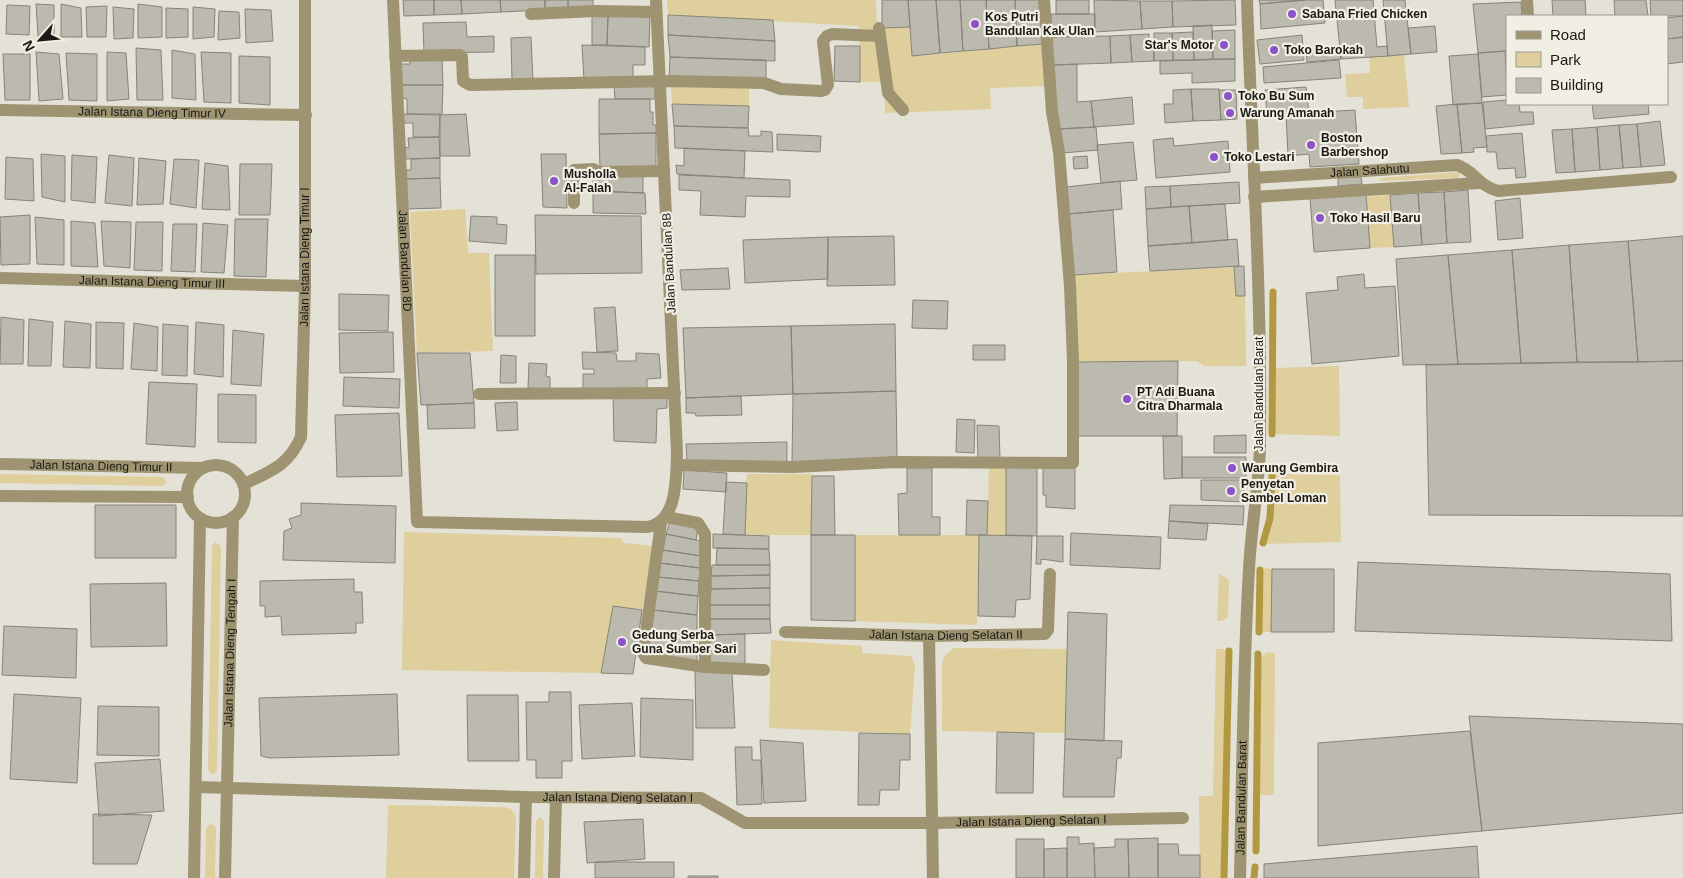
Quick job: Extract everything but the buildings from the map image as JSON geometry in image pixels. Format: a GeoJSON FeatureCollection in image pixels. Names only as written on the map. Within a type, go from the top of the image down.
{"type":"FeatureCollection","features":[{"type":"Feature","properties":{"kind":"street","name":"Jalan Istana Dieng Timur I"},"geometry":{"type":"LineString","coordinates":[[244,484],[285,462],[302,437],[306,115],[304,0]]}},
{"type":"Feature","properties":{"kind":"street","name":"Jalan Bandulan 8D"},"geometry":{"type":"LineString","coordinates":[[393,0],[417,522],[646,527],[664,520]]}},
{"type":"Feature","properties":{"kind":"street"},"geometry":{"type":"LineString","coordinates":[[677,465],[793,467],[896,462],[1073,463],[1073,361],[1070,286],[1059,152],[1052,112],[1044,0]]}},
{"type":"Feature","properties":{"kind":"street","name":"Jalan Bandulan Barat"},"geometry":{"type":"LineString","coordinates":[[1240,878],[1245,632],[1249,557],[1257,504],[1260,446],[1258,269],[1247,0]]}},
{"type":"Feature","properties":{"kind":"street"},"geometry":{"type":"LineString","coordinates":[[1527,0],[1528,15]]}},
{"type":"Feature","properties":{"kind":"street"},"geometry":{"type":"LineString","coordinates":[[531,14],[656,6]]}},
{"type":"Feature","properties":{"kind":"street","name":"Jalan Bandulan 8B"},"geometry":{"type":"LineString","coordinates":[[656,6],[677,465],[672,501],[664,520],[643,653],[646,658],[705,667]]}},
{"type":"Feature","properties":{"kind":"street"},"geometry":{"type":"LineString","coordinates":[[395,56],[460,55],[462,57],[463,82],[470,85],[660,81],[764,83],[781,90],[820,91],[825,90],[828,85],[823,41],[827,36],[832,34],[880,32],[888,93],[903,110]]}},
{"type":"Feature","properties":{"kind":"street","name":"Jalan Istana Dieng Timur IV"},"geometry":{"type":"LineString","coordinates":[[0,110],[306,115]]}},
{"type":"Feature","properties":{"kind":"street","name":"Jalan Salahutu"},"geometry":{"type":"LineString","coordinates":[[1254,178],[1457,165],[1466,168],[1486,188],[1498,191],[1671,177]]}},
{"type":"Feature","properties":{"kind":"street"},"geometry":{"type":"LineString","coordinates":[[574,203],[574,170],[664,172]]}},
{"type":"Feature","properties":{"kind":"street"},"geometry":{"type":"LineString","coordinates":[[1311,175],[1313,194]]}},
{"type":"Feature","properties":{"kind":"street","name":"Jalan Salahutu"},"geometry":{"type":"LineString","coordinates":[[1254,197],[1479,183]]}},
{"type":"Feature","properties":{"kind":"street","name":"Jalan Istana Dieng Timur III"},"geometry":{"type":"LineString","coordinates":[[0,278],[305,286]]}},
{"type":"Feature","properties":{"kind":"street"},"geometry":{"type":"LineString","coordinates":[[480,394],[675,393]]}},
{"type":"Feature","properties":{"kind":"street","name":"Jalan Istana Dieng Timur II"},"geometry":{"type":"LineString","coordinates":[[0,464],[202,468]]}},
{"type":"Feature","properties":{"kind":"street"},"geometry":{"type":"LineString","coordinates":[[211,465],[222,465],[239,475],[244,484],[244,503],[233,517],[217,523],[200,518],[191,508],[188,497],[190,483],[194,474],[202,468],[211,465]]}},
{"type":"Feature","properties":{"kind":"street"},"geometry":{"type":"LineString","coordinates":[[0,496],[188,497]]}},
{"type":"Feature","properties":{"kind":"street","name":"Jalan Istana Dieng Tengah I"},"geometry":{"type":"LineString","coordinates":[[225,878],[233,517]]}},
{"type":"Feature","properties":{"kind":"street"},"geometry":{"type":"LineString","coordinates":[[194,878],[200,518]]}},
{"type":"Feature","properties":{"kind":"street"},"geometry":{"type":"LineString","coordinates":[[664,520],[698,524],[703,527],[705,534],[705,667],[764,670]]}},
{"type":"Feature","properties":{"kind":"street","name":"Jalan Istana Dieng Selatan II"},"geometry":{"type":"LineString","coordinates":[[785,632],[929,636],[1045,634],[1048,630],[1050,574]]}},
{"type":"Feature","properties":{"kind":"street"},"geometry":{"type":"LineString","coordinates":[[929,636],[934,878]]}},
{"type":"Feature","properties":{"kind":"street"},"geometry":{"type":"LineString","coordinates":[[196,787],[227,789]]}},
{"type":"Feature","properties":{"kind":"street","name":"Jalan Istana Dieng Selatan I"},"geometry":{"type":"LineString","coordinates":[[227,789],[526,797],[701,798],[745,823],[932,823],[1183,818]]}},
{"type":"Feature","properties":{"kind":"street"},"geometry":{"type":"LineString","coordinates":[[524,878],[526,797]]}},
{"type":"Feature","properties":{"kind":"street"},"geometry":{"type":"LineString","coordinates":[[554,878],[556,797]]}},
{"type":"Feature","properties":{"kind":"green space"},"geometry":{"type":"Polygon","coordinates":[[[667,0],[876,0],[877,28],[910,27],[912,56],[1043,44],[1045,86],[990,88],[991,109],[885,113],[884,82],[860,82],[859,26],[668,15],[667,0]]]}},
{"type":"Feature","properties":{"kind":"green space"},"geometry":{"type":"Polygon","coordinates":[[[1404,55],[1409,107],[1363,109],[1363,97],[1347,97],[1345,74],[1370,73],[1369,57],[1404,55]]]}},
{"type":"Feature","properties":{"kind":"green space"},"geometry":{"type":"Polygon","coordinates":[[[671,84],[749,86],[749,106],[672,104],[671,84]]]}},
{"type":"Feature","properties":{"kind":"green space"},"geometry":{"type":"Polygon","coordinates":[[[1458,172],[1460,174],[1458,178],[1379,181],[1381,178],[1458,172]]]}},
{"type":"Feature","properties":{"kind":"green space"},"geometry":{"type":"Polygon","coordinates":[[[1390,195],[1394,247],[1370,248],[1366,197],[1390,195]]]}},
{"type":"Feature","properties":{"kind":"green space"},"geometry":{"type":"Polygon","coordinates":[[[465,209],[468,253],[489,253],[493,351],[417,353],[410,212],[465,209]]]}},
{"type":"Feature","properties":{"kind":"green space"},"geometry":{"type":"Polygon","coordinates":[[[1234,267],[1236,296],[1245,296],[1246,366],[1204,366],[1197,361],[1076,362],[1074,275],[1234,267]]]}},
{"type":"Feature","properties":{"kind":"green space"},"geometry":{"type":"Polygon","coordinates":[[[1339,366],[1340,436],[1274,434],[1275,368],[1339,366]]]}},
{"type":"Feature","properties":{"kind":"green space"},"geometry":{"type":"Polygon","coordinates":[[[989,467],[1006,467],[1006,535],[987,535],[989,467]]]}},
{"type":"Feature","properties":{"kind":"green space"},"geometry":{"type":"Polygon","coordinates":[[[0,474],[163,477],[167,483],[162,486],[0,483],[0,474]]]}},
{"type":"Feature","properties":{"kind":"green space"},"geometry":{"type":"Polygon","coordinates":[[[747,474],[812,474],[811,535],[745,535],[747,474]]]}},
{"type":"Feature","properties":{"kind":"green space"},"geometry":{"type":"Polygon","coordinates":[[[1278,474],[1340,475],[1341,542],[1265,544],[1271,519],[1274,476],[1278,474]]]}},
{"type":"Feature","properties":{"kind":"green space"},"geometry":{"type":"Polygon","coordinates":[[[404,532],[621,538],[624,543],[653,546],[642,610],[613,606],[601,673],[402,670],[404,532]]]}},
{"type":"Feature","properties":{"kind":"green space"},"geometry":{"type":"Polygon","coordinates":[[[855,535],[979,535],[977,625],[855,621],[855,535]]]}},
{"type":"Feature","properties":{"kind":"green space"},"geometry":{"type":"Polygon","coordinates":[[[215,542],[221,546],[217,771],[213,775],[208,770],[212,546],[215,542]]]}},
{"type":"Feature","properties":{"kind":"green space"},"geometry":{"type":"Polygon","coordinates":[[[1265,568],[1272,569],[1271,632],[1261,632],[1262,571],[1265,568]]]}},
{"type":"Feature","properties":{"kind":"green space"},"geometry":{"type":"Polygon","coordinates":[[[1219,573],[1229,580],[1228,617],[1222,621],[1217,621],[1219,573]]]}},
{"type":"Feature","properties":{"kind":"green space"},"geometry":{"type":"Polygon","coordinates":[[[771,640],[862,646],[862,653],[911,656],[915,665],[910,734],[769,728],[771,640]]]}},
{"type":"Feature","properties":{"kind":"green space"},"geometry":{"type":"Polygon","coordinates":[[[954,648],[1068,649],[1065,733],[942,731],[942,663],[945,655],[954,648]]]}},
{"type":"Feature","properties":{"kind":"green space"},"geometry":{"type":"Polygon","coordinates":[[[1216,649],[1224,649],[1226,652],[1221,878],[1200,878],[1199,796],[1213,796],[1216,649]]]}},
{"type":"Feature","properties":{"kind":"green space"},"geometry":{"type":"Polygon","coordinates":[[[1267,652],[1275,653],[1274,795],[1259,795],[1261,658],[1267,652]]]}},
{"type":"Feature","properties":{"kind":"green space"},"geometry":{"type":"Polygon","coordinates":[[[388,805],[504,807],[511,809],[516,816],[514,878],[386,878],[388,805]]]}},
{"type":"Feature","properties":{"kind":"green space"},"geometry":{"type":"Polygon","coordinates":[[[540,817],[544,821],[543,878],[535,878],[536,821],[540,817]]]}},
{"type":"Feature","properties":{"kind":"green space"},"geometry":{"type":"Polygon","coordinates":[[[211,824],[216,827],[215,878],[205,878],[206,828],[211,824]]]}},
{"type":"Feature","properties":{"kind":"waterway"},"geometry":{"type":"LineString","coordinates":[[1272,434],[1273,292]]}},
{"type":"Feature","properties":{"kind":"waterway"},"geometry":{"type":"LineString","coordinates":[[1263,543],[1270,518],[1272,475]]}},
{"type":"Feature","properties":{"kind":"waterway"},"geometry":{"type":"LineString","coordinates":[[1259,632],[1260,570]]}},
{"type":"Feature","properties":{"kind":"waterway"},"geometry":{"type":"LineString","coordinates":[[1224,878],[1229,651]]}},
{"type":"Feature","properties":{"kind":"waterway"},"geometry":{"type":"LineString","coordinates":[[1256,851],[1258,654]]}},
{"type":"Feature","properties":{"kind":"waterway"},"geometry":{"type":"LineString","coordinates":[[1254,878],[1255,867]]}},
{"type":"Feature","properties":{"kind":"place","name":"Sabana Fried Chicken"},"geometry":{"type":"Point","coordinates":[1292,14]}},
{"type":"Feature","properties":{"kind":"place","name":"Kos Putri Bandulan Kak Ulan"},"geometry":{"type":"Point","coordinates":[975,24]}},
{"type":"Feature","properties":{"kind":"place","name":"Star's Motor"},"geometry":{"type":"Point","coordinates":[1224,45]}},
{"type":"Feature","properties":{"kind":"place","name":"Toko Barokah"},"geometry":{"type":"Point","coordinates":[1274,50]}},
{"type":"Feature","properties":{"kind":"place","name":"Toko Bu Sum"},"geometry":{"type":"Point","coordinates":[1228,96]}},
{"type":"Feature","properties":{"kind":"place","name":"Warung Amanah"},"geometry":{"type":"Point","coordinates":[1230,113]}},
{"type":"Feature","properties":{"kind":"place","name":"Boston Barbershop"},"geometry":{"type":"Point","coordinates":[1311,145]}},
{"type":"Feature","properties":{"kind":"place","name":"Toko Lestari"},"geometry":{"type":"Point","coordinates":[1214,157]}},
{"type":"Feature","properties":{"kind":"place","name":"Musholla Al-Falah"},"geometry":{"type":"Point","coordinates":[554,181]}},
{"type":"Feature","properties":{"kind":"place","name":"Toko Hasil Baru"},"geometry":{"type":"Point","coordinates":[1320,218]}},
{"type":"Feature","properties":{"kind":"place","name":"PT Adi Buana Citra Dharmala"},"geometry":{"type":"Point","coordinates":[1127,399]}},
{"type":"Feature","properties":{"kind":"place","name":"Warung Gembira"},"geometry":{"type":"Point","coordinates":[1232,468]}},
{"type":"Feature","properties":{"kind":"place","name":"Penyetan Sambel Loman"},"geometry":{"type":"Point","coordinates":[1231,491]}},
{"type":"Feature","properties":{"kind":"place","name":"Gedung Serba Guna Sumber Sari"},"geometry":{"type":"Point","coordinates":[622,642]}}]}
